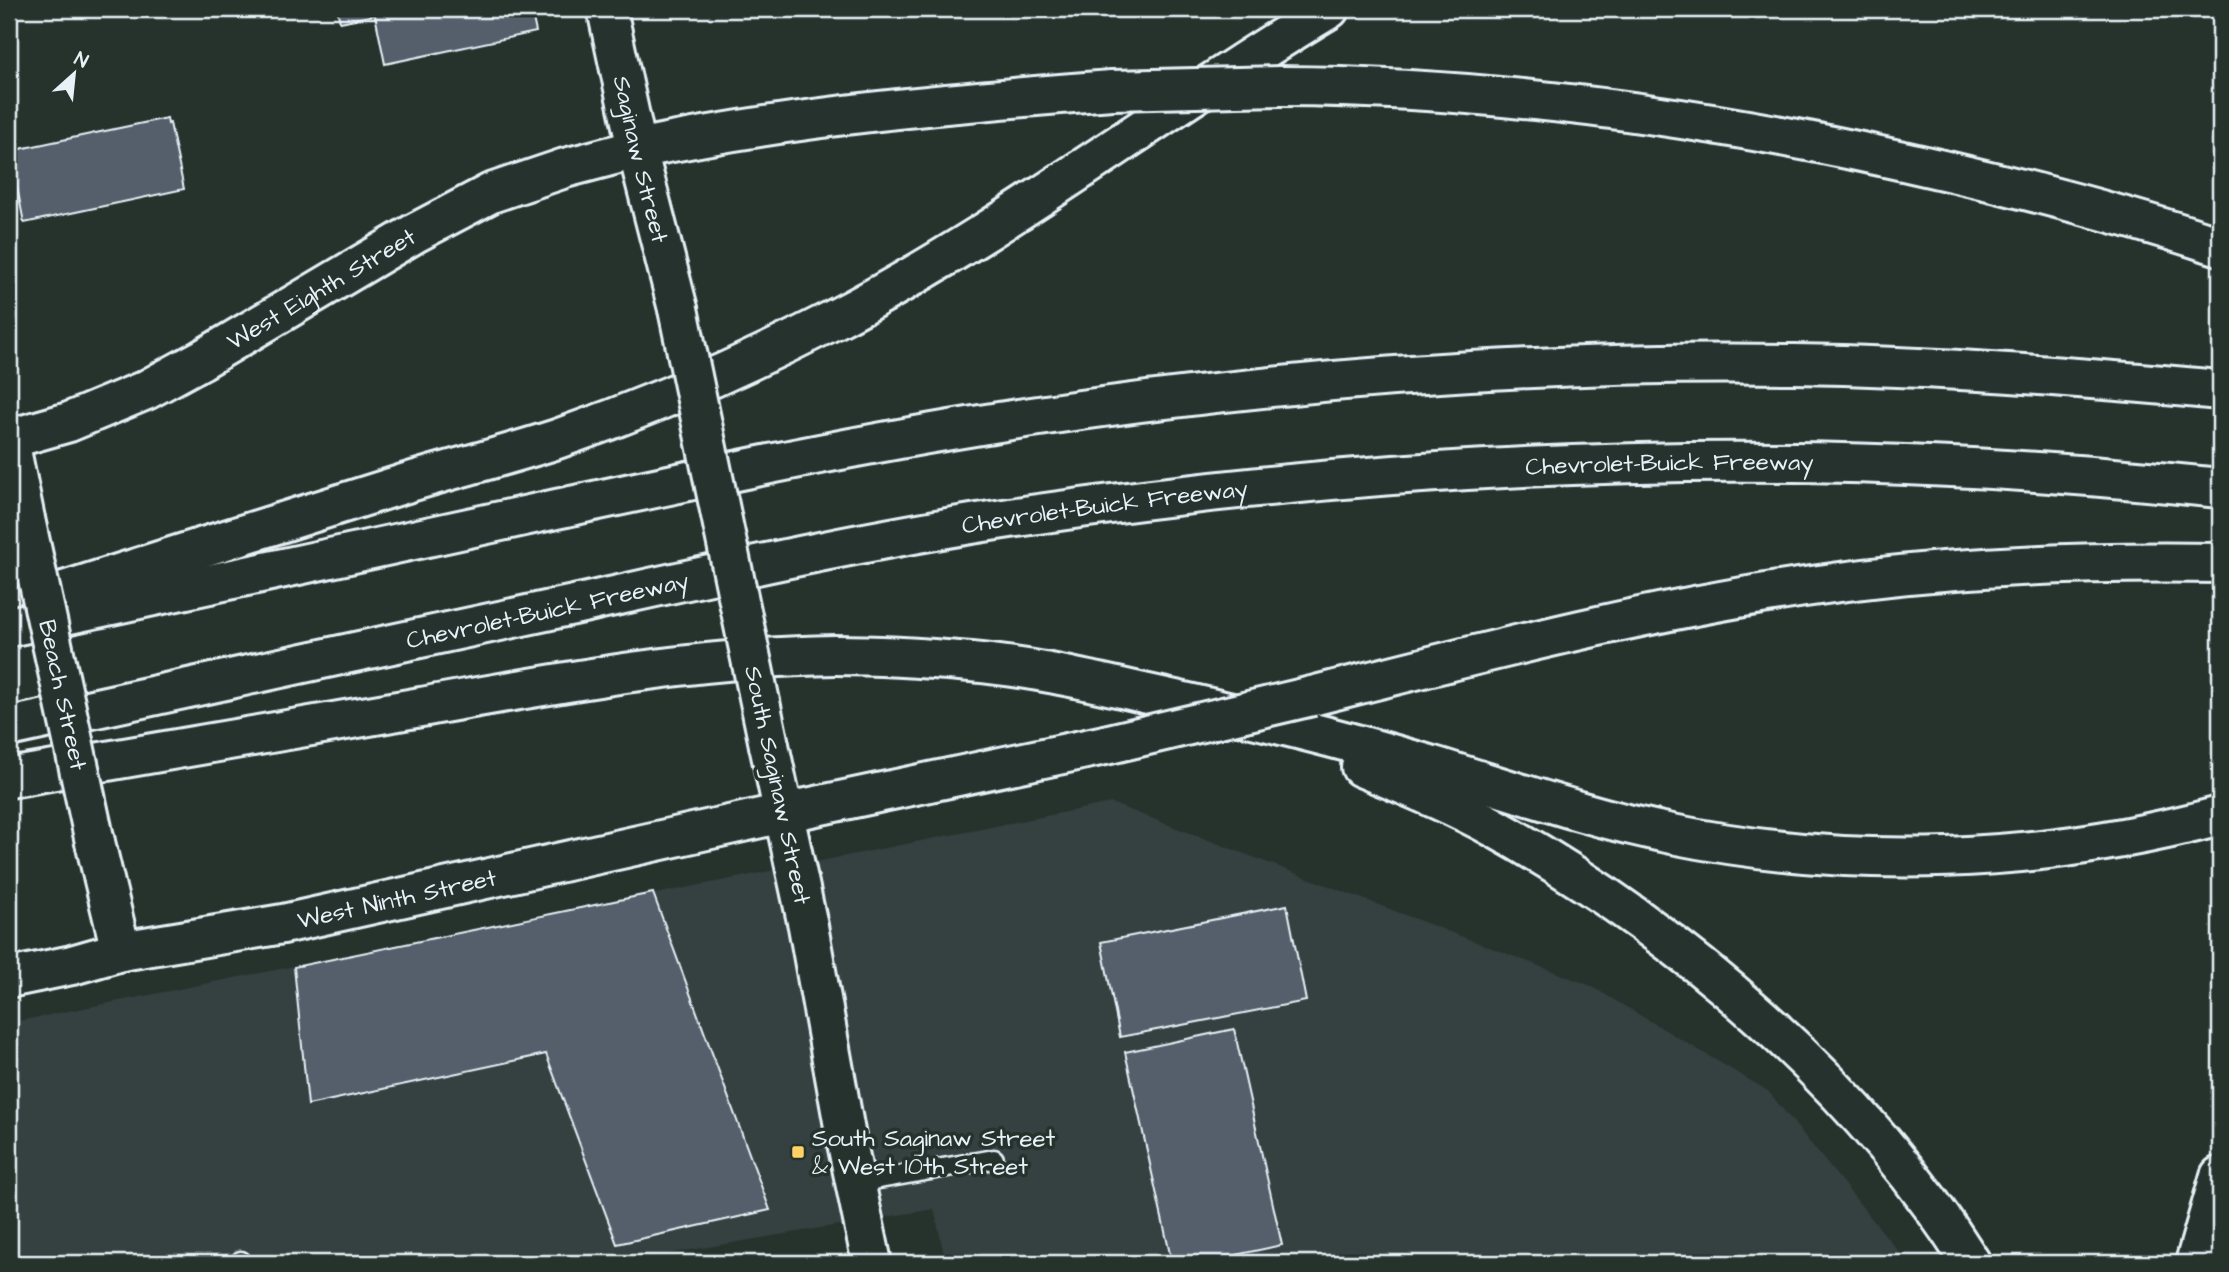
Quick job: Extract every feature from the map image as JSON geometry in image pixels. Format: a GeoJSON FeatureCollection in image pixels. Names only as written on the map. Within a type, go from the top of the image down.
{"type":"FeatureCollection","features":[{"type":"Feature","properties":{"kind":"main road","name":"Saginaw Street"},"geometry":{"type":"LineString","coordinates":[[607,9],[637,149],[678,309]]}},
{"type":"Feature","properties":{"kind":"main road"},"geometry":{"type":"LineString","coordinates":[[9,608],[391,488],[533,447],[623,415],[701,383],[833,320],[985,233],[1265,47],[1317,9]]}},
{"type":"Feature","properties":{"kind":"main road"},"geometry":{"type":"LineString","coordinates":[[1265,47],[1329,9]]}},
{"type":"Feature","properties":{"kind":"main road","name":"West Eighth Street"},"geometry":{"type":"LineString","coordinates":[[9,440],[69,422],[146,390],[212,354],[415,233],[491,193],[565,168],[637,149],[725,131],[835,116],[1112,90],[1356,87],[1508,96],[1633,111],[1796,138],[2004,184],[2126,216],[2220,246]]}},
{"type":"Feature","properties":{"kind":"main road","name":"South Saginaw Street"},"geometry":{"type":"LineString","coordinates":[[678,309],[808,926],[872,1263]]}},
{"type":"Feature","properties":{"kind":"main road"},"geometry":{"type":"LineString","coordinates":[[9,627],[836,450],[1000,422],[1286,386],[1473,372],[1618,365],[1793,364],[1958,369],[2220,390]]}},
{"type":"Feature","properties":{"kind":"main road","name":"Beach Street"},"geometry":{"type":"LineString","coordinates":[[9,440],[121,951]]}},
{"type":"Feature","properties":{"kind":"main road","name":"Chevrolet-Buick Freeway"},"geometry":{"type":"LineString","coordinates":[[9,727],[853,547],[1015,517],[1254,487],[1475,469],[1632,463],[1793,463],[1948,467],[2102,476],[2220,488]]}},
{"type":"Feature","properties":{"kind":"main road","name":"West Ninth Street"},"geometry":{"type":"LineString","coordinates":[[9,978],[72,965],[121,951],[283,924],[1105,745],[1611,623],[1760,594],[1905,574],[2008,566],[2133,562],[2220,563]]}},
{"type":"Feature","properties":{"kind":"main road"},"geometry":{"type":"LineString","coordinates":[[9,778],[628,673],[763,658],[836,655],[977,662],[1042,672],[1366,746],[1597,816],[1667,834],[1755,848],[1877,858],[1978,856],[2065,848],[2126,838],[2220,816]]}},
{"type":"Feature","properties":{"kind":"main road"},"geometry":{"type":"LineString","coordinates":[[1195,705],[1279,734],[1427,795],[1494,827],[1626,909],[1695,961],[1755,1012],[1814,1069],[1919,1188],[1971,1263]]}},
{"type":"Feature","properties":{"kind":"main road"},"geometry":{"type":"LineString","coordinates":[[2194,1263],[2220,1176]]}},
{"type":"Feature","properties":{"kind":"lane"},"geometry":{"type":"LineString","coordinates":[[856,1183],[994,1159]]}},
{"type":"Feature","properties":{"kind":"shaded area"},"geometry":{"type":"Polygon","coordinates":[[[1111,803],[1589,985],[1768,1091],[1908,1263],[946,1263],[934,1209],[612,1263],[9,1263],[9,1023],[1111,803]]]}},
{"type":"Feature","properties":{"kind":"building"},"geometry":{"type":"Polygon","coordinates":[[[337,9],[531,9],[536,32],[385,64],[375,15],[340,22],[337,9]]]}},
{"type":"Feature","properties":{"kind":"building"},"geometry":{"type":"Polygon","coordinates":[[[167,118],[184,189],[24,223],[10,151],[167,118]]]}},
{"type":"Feature","properties":{"kind":"building"},"geometry":{"type":"Polygon","coordinates":[[[653,893],[770,1210],[617,1244],[546,1054],[308,1105],[294,967],[653,893]]]}},
{"type":"Feature","properties":{"kind":"building"},"geometry":{"type":"Polygon","coordinates":[[[1287,905],[1306,1001],[1120,1037],[1101,942],[1287,905]]]}},
{"type":"Feature","properties":{"kind":"building"},"geometry":{"type":"Polygon","coordinates":[[[1234,1029],[1282,1245],[1198,1263],[1172,1263],[1125,1052],[1234,1029]]]}},
{"type":"Feature","properties":{"kind":"place","name":"South Saginaw Street & West 10th Street"},"geometry":{"type":"Point","coordinates":[798,1152]}}]}
